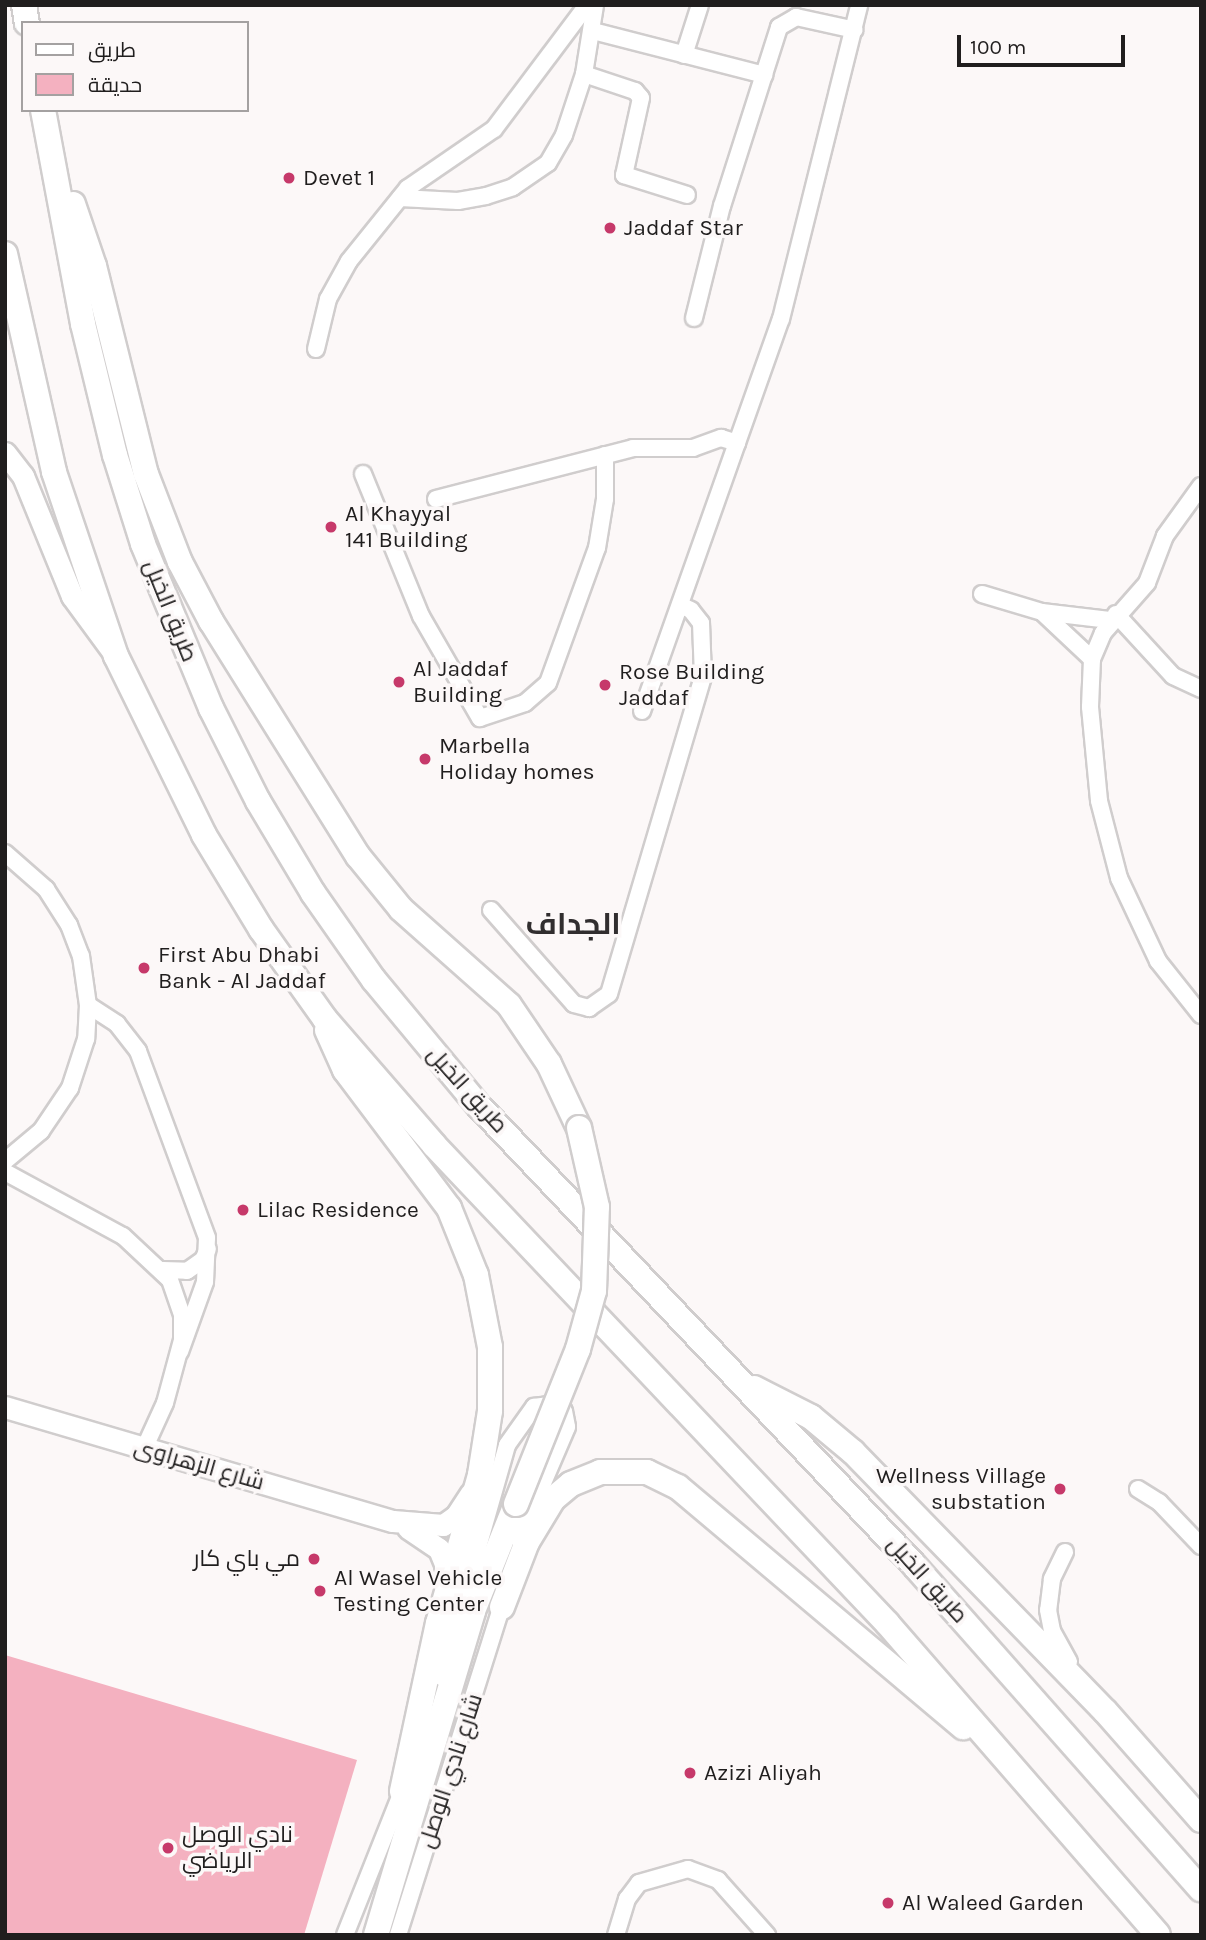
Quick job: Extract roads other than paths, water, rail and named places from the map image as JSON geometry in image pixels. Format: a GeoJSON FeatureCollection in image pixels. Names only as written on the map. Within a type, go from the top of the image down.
{"type":"FeatureCollection","features":[{"type":"Feature","properties":{"kind":"highway","name":"طريق الخيل"},"geometry":{"type":"LineString","coordinates":[[43,112],[83,324],[115,455],[177,632],[258,801],[313,893],[424,1043],[477,1104],[746,1385],[942,1596],[1201,1889]]}},
{"type":"Feature","properties":{"kind":"highway"},"geometry":{"type":"LineString","coordinates":[[52,159],[94,266],[146,474],[172,542],[211,621],[358,856],[401,909],[509,1005],[549,1064],[579,1128],[597,1207],[594,1291],[578,1349],[473,1611],[376,1935]]}},
{"type":"Feature","properties":{"kind":"highway"},"geometry":{"type":"LineString","coordinates":[[5,254],[54,472],[116,656],[204,835],[261,929],[325,1019],[434,1145],[877,1613],[1158,1935]]}},
{"type":"Feature","properties":{"kind":"highway"},"geometry":{"type":"LineString","coordinates":[[325,1019],[339,1061],[442,1198],[472,1263],[488,1322],[492,1368],[480,1475],[438,1623],[402,1791]]}},
{"type":"Feature","properties":{"kind":"highway"},"geometry":{"type":"LineString","coordinates":[[746,1385],[795,1408],[847,1445],[1105,1711],[1201,1820]]}},
{"type":"Feature","properties":{"kind":"highway"},"geometry":{"type":"LineString","coordinates":[[502,1607],[527,1542],[553,1499],[571,1484],[600,1472],[648,1472],[678,1487],[950,1719],[986,1737]]}},
{"type":"Feature","properties":{"kind":"main road"},"geometry":{"type":"LineString","coordinates":[[5,453],[23,476],[72,596],[116,656]]}},
{"type":"Feature","properties":{"kind":"main road","name":"شارع الزهراوى"},"geometry":{"type":"LineString","coordinates":[[5,1407],[393,1521],[428,1527],[450,1521],[480,1475]]}},
{"type":"Feature","properties":{"kind":"main road","name":"شارع الزهراوى"},"geometry":{"type":"LineString","coordinates":[[393,1521],[428,1538],[443,1556],[446,1580],[438,1623]]}},
{"type":"Feature","properties":{"kind":"street"},"geometry":{"type":"LineString","coordinates":[[316,349],[323,315],[341,273],[400,198],[424,175],[494,129],[587,5]]}},
{"type":"Feature","properties":{"kind":"street"},"geometry":{"type":"LineString","coordinates":[[400,198],[472,200],[526,180],[554,154],[583,75],[593,31],[595,5]]}},
{"type":"Feature","properties":{"kind":"street"},"geometry":{"type":"LineString","coordinates":[[684,54],[701,5]]}},
{"type":"Feature","properties":{"kind":"street"},"geometry":{"type":"LineString","coordinates":[[642,712],[784,309],[855,30],[859,5]]}},
{"type":"Feature","properties":{"kind":"street"},"geometry":{"type":"LineString","coordinates":[[694,318],[722,206],[779,27],[786,20],[796,17],[855,30]]}},
{"type":"Feature","properties":{"kind":"street"},"geometry":{"type":"LineString","coordinates":[[593,31],[764,75]]}},
{"type":"Feature","properties":{"kind":"street"},"geometry":{"type":"LineString","coordinates":[[583,75],[635,92],[641,98],[624,175],[687,195]]}},
{"type":"Feature","properties":{"kind":"street"},"geometry":{"type":"LineString","coordinates":[[436,499],[647,446],[700,447],[722,438],[737,443]]}},
{"type":"Feature","properties":{"kind":"street"},"geometry":{"type":"LineString","coordinates":[[363,474],[421,616],[480,718],[525,704],[548,682],[597,548],[605,499],[605,455]]}},
{"type":"Feature","properties":{"kind":"street"},"geometry":{"type":"LineString","coordinates":[[1201,486],[1166,536],[1143,589],[1113,617],[1093,659],[1090,726],[1111,854],[1147,942],[1201,1015]]}},
{"type":"Feature","properties":{"kind":"street"},"geometry":{"type":"LineString","coordinates":[[982,594],[1042,612],[1113,617],[1173,676],[1201,689]]}},
{"type":"Feature","properties":{"kind":"street"},"geometry":{"type":"LineString","coordinates":[[491,910],[574,1004],[589,1008],[609,994],[703,677],[701,623],[691,610],[680,606]]}},
{"type":"Feature","properties":{"kind":"street"},"geometry":{"type":"LineString","coordinates":[[1042,612],[1093,659]]}},
{"type":"Feature","properties":{"kind":"street"},"geometry":{"type":"LineString","coordinates":[[5,853],[36,878],[66,919],[81,956],[88,1005],[86,1039],[70,1088],[41,1131],[5,1161]]}},
{"type":"Feature","properties":{"kind":"street"},"geometry":{"type":"LineString","coordinates":[[88,1005],[117,1024],[138,1051],[208,1249],[201,1298],[180,1352],[150,1451]]}},
{"type":"Feature","properties":{"kind":"street"},"geometry":{"type":"LineString","coordinates":[[5,1172],[106,1225],[163,1270],[179,1303],[180,1352]]}},
{"type":"Feature","properties":{"kind":"street"},"geometry":{"type":"LineString","coordinates":[[163,1270],[187,1271],[208,1249]]}},
{"type":"Feature","properties":{"kind":"street","name":"شارع نادي الوصل"},"geometry":{"type":"LineString","coordinates":[[345,1935],[428,1721],[507,1445],[534,1408],[550,1402],[564,1411],[567,1427],[518,1542],[502,1607],[398,1935]]}},
{"type":"Feature","properties":{"kind":"street"},"geometry":{"type":"LineString","coordinates":[[1138,1489],[1159,1502],[1201,1546]]}},
{"type":"Feature","properties":{"kind":"street"},"geometry":{"type":"LineString","coordinates":[[1065,1552],[1049,1590],[1052,1631],[1105,1711]]}},
{"type":"Feature","properties":{"kind":"street"},"geometry":{"type":"LineString","coordinates":[[616,1935],[627,1899],[639,1883],[688,1869],[718,1880],[767,1935]]}},
{"type":"Feature","properties":{"kind":"street","name":"شارع نادي الوصل"},"geometry":{"type":"LineString","coordinates":[[354,1935],[355,1910]]}},
{"type":"Feature","properties":{"kind":"street"},"geometry":{"type":"LineString","coordinates":[[404,1916],[404,1935]]}},
{"type":"Feature","properties":{"kind":"place","name":"Devet 1"},"geometry":{"type":"Point","coordinates":[289,178]}},
{"type":"Feature","properties":{"kind":"place","name":"Jaddaf Star"},"geometry":{"type":"Point","coordinates":[610,228]}},
{"type":"Feature","properties":{"kind":"place","name":"Al Khayyal 141 Building"},"geometry":{"type":"Point","coordinates":[331,527]}},
{"type":"Feature","properties":{"kind":"place","name":"Al Jaddaf Building"},"geometry":{"type":"Point","coordinates":[399,682]}},
{"type":"Feature","properties":{"kind":"place","name":"Rose Building Jaddaf"},"geometry":{"type":"Point","coordinates":[605,685]}},
{"type":"Feature","properties":{"kind":"place","name":"Marbella Holiday homes"},"geometry":{"type":"Point","coordinates":[425,759]}},
{"type":"Feature","properties":{"kind":"place","name":"First Abu Dhabi Bank - Al Jaddaf"},"geometry":{"type":"Point","coordinates":[144,968]}},
{"type":"Feature","properties":{"kind":"place","name":"Lilac Residence"},"geometry":{"type":"Point","coordinates":[243,1210]}},
{"type":"Feature","properties":{"kind":"place","name":"Wellness Village substation"},"geometry":{"type":"Point","coordinates":[1060,1489]}},
{"type":"Feature","properties":{"kind":"place","name":"مي باي كار"},"geometry":{"type":"Point","coordinates":[314,1559]}},
{"type":"Feature","properties":{"kind":"place","name":"Al Wasel Vehicle Testing Center"},"geometry":{"type":"Point","coordinates":[320,1591]}},
{"type":"Feature","properties":{"kind":"place","name":"Azizi Aliyah"},"geometry":{"type":"Point","coordinates":[690,1773]}},
{"type":"Feature","properties":{"kind":"place","name":"نادي الوصل الرياضي"},"geometry":{"type":"Point","coordinates":[168,1848]}},
{"type":"Feature","properties":{"kind":"place","name":"Al Waleed Garden"},"geometry":{"type":"Point","coordinates":[888,1903]}},
{"type":"Feature","properties":{"kind":"district","name":"الجداف"},"geometry":{"type":"Point","coordinates":[573,924]}}]}
